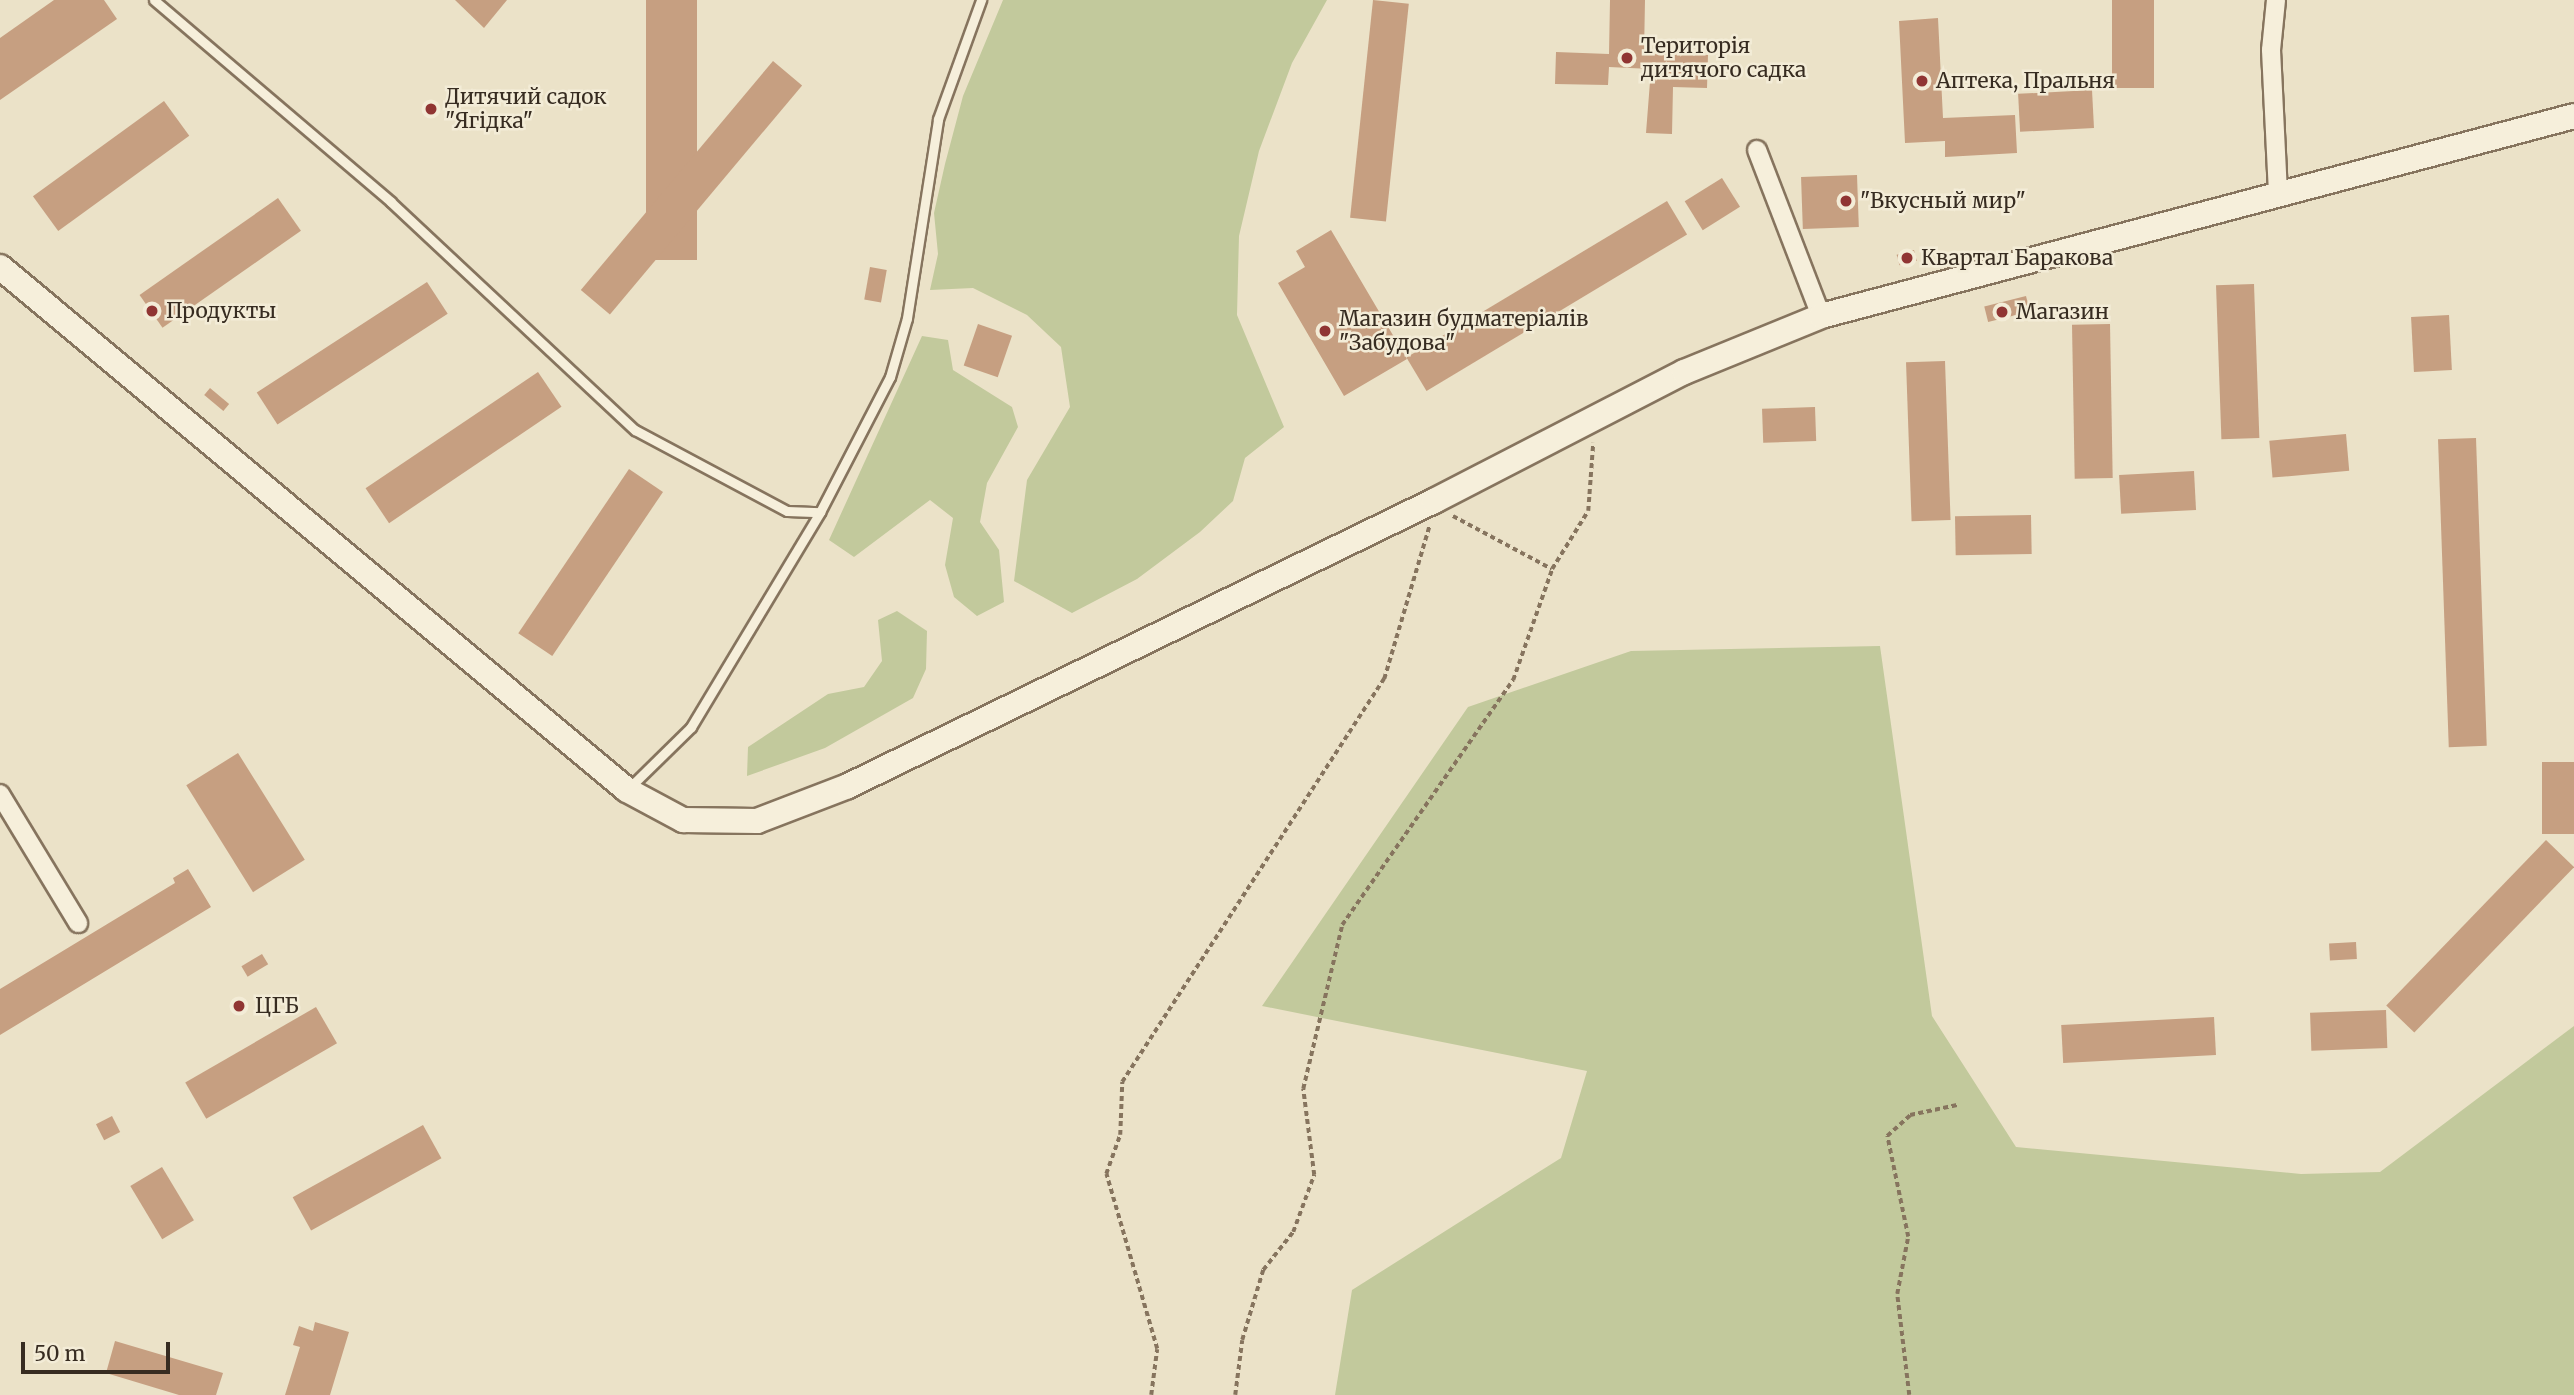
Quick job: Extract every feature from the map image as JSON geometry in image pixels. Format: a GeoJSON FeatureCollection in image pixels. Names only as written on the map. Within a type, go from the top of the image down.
{"type":"FeatureCollection","features":[{"type":"Feature","properties":{"kind":"street"},"geometry":{"type":"LineString","coordinates":[[2276,0],[2271,50],[2278,191]]}},
{"type":"Feature","properties":{"kind":"street"},"geometry":{"type":"LineString","coordinates":[[0,267],[627,790],[683,820],[757,821],[848,786],[1434,501],[1684,372],[1821,316],[2278,191],[2574,116]]}},
{"type":"Feature","properties":{"kind":"street"},"geometry":{"type":"LineString","coordinates":[[1757,150],[1821,316]]}},
{"type":"Feature","properties":{"kind":"street"},"geometry":{"type":"LineString","coordinates":[[0,794],[78,923]]}},
{"type":"Feature","properties":{"kind":"lane"},"geometry":{"type":"LineString","coordinates":[[154,0],[391,202],[635,430],[787,510],[820,512]]}},
{"type":"Feature","properties":{"kind":"lane"},"geometry":{"type":"LineString","coordinates":[[627,790],[691,727],[820,512],[890,377],[907,318],[937,119],[981,0]]}},
{"type":"Feature","properties":{"kind":"path"},"geometry":{"type":"LineString","coordinates":[[1235,1395],[1242,1340],[1263,1270],[1293,1232],[1314,1175],[1303,1089],[1342,925],[1513,680],[1552,569],[1588,511],[1596,472],[1591,420]]}},
{"type":"Feature","properties":{"kind":"path"},"geometry":{"type":"LineString","coordinates":[[1151,1395],[1157,1349],[1106,1174],[1120,1135],[1122,1082],[1384,679],[1421,572],[1434,501],[1469,528],[1514,545],[1552,569]]}},
{"type":"Feature","properties":{"kind":"path"},"geometry":{"type":"LineString","coordinates":[[1909,1395],[1897,1294],[1908,1237],[1887,1136],[1910,1115],[1957,1105]]}},
{"type":"Feature","properties":{"kind":"green space"},"geometry":{"type":"Polygon","coordinates":[[[1003,0],[1327,0],[1292,63],[1259,151],[1239,236],[1237,315],[1284,427],[1245,458],[1233,501],[1200,532],[1137,579],[1072,613],[1014,581],[1027,480],[1070,407],[1061,347],[1027,315],[973,288],[930,290],[938,254],[934,213],[945,164],[963,96],[1003,0]]]}},
{"type":"Feature","properties":{"kind":"green space"},"geometry":{"type":"Polygon","coordinates":[[[922,336],[948,340],[953,370],[1012,407],[1018,427],[987,483],[980,522],[999,550],[1004,602],[977,616],[954,597],[945,565],[953,518],[930,500],[854,557],[829,540],[922,336]]]}},
{"type":"Feature","properties":{"kind":"green space"},"geometry":{"type":"Polygon","coordinates":[[[897,611],[927,631],[926,669],[913,698],[825,748],[747,776],[748,747],[828,694],[864,687],[882,661],[878,620],[897,611]]]}},
{"type":"Feature","properties":{"kind":"green space"},"geometry":{"type":"Polygon","coordinates":[[[1880,646],[1932,1016],[2016,1147],[2301,1174],[2380,1172],[2574,1026],[2574,1395],[1335,1395],[1352,1290],[1561,1158],[1587,1071],[1262,1006],[1468,707],[1631,651],[1880,646]]]}},
{"type":"Feature","properties":{"kind":"building"},"geometry":{"type":"Polygon","coordinates":[[[54,0],[104,0],[117,19],[0,100],[0,38],[54,0]]]}},
{"type":"Feature","properties":{"kind":"building","name":"Дитячий садок \"Ягідка\""},"geometry":{"type":"Polygon","coordinates":[[[455,0],[507,0],[484,28],[455,0]]]}},
{"type":"Feature","properties":{"kind":"building"},"geometry":{"type":"Polygon","coordinates":[[[646,0],[697,0],[697,260],[646,260],[646,0]]]}},
{"type":"Feature","properties":{"kind":"building"},"geometry":{"type":"Polygon","coordinates":[[[1373,0],[1409,4],[1386,222],[1350,218],[1373,0]]]}},
{"type":"Feature","properties":{"kind":"building"},"geometry":{"type":"Polygon","coordinates":[[[1610,0],[1645,0],[1644,54],[1708,55],[1707,88],[1673,87],[1672,134],[1646,133],[1651,69],[1609,67],[1608,85],[1555,84],[1556,52],[1609,54],[1610,0]]]}},
{"type":"Feature","properties":{"kind":"building"},"geometry":{"type":"Polygon","coordinates":[[[2112,0],[2154,0],[2154,88],[2112,88],[2112,0]]]}},
{"type":"Feature","properties":{"kind":"building","name":"Аптека, Пральня"},"geometry":{"type":"Polygon","coordinates":[[[1938,18],[1943,118],[2015,115],[2017,153],[1945,157],[1945,141],[1905,143],[1899,21],[1938,18]]]}},
{"type":"Feature","properties":{"kind":"building"},"geometry":{"type":"Polygon","coordinates":[[[773,61],[802,85],[610,314],[581,290],[773,61]]]}},
{"type":"Feature","properties":{"kind":"building"},"geometry":{"type":"Polygon","coordinates":[[[2092,90],[2094,128],[2020,132],[2018,94],[2092,90]]]}},
{"type":"Feature","properties":{"kind":"building"},"geometry":{"type":"Polygon","coordinates":[[[164,101],[189,136],[58,231],[33,196],[164,101]]]}},
{"type":"Feature","properties":{"kind":"building"},"geometry":{"type":"Polygon","coordinates":[[[1857,175],[1859,227],[1803,229],[1801,177],[1857,175]]]}},
{"type":"Feature","properties":{"kind":"building"},"geometry":{"type":"Polygon","coordinates":[[[1722,178],[1740,207],[1703,230],[1685,201],[1722,178]]]}},
{"type":"Feature","properties":{"kind":"building"},"geometry":{"type":"Polygon","coordinates":[[[278,198],[301,231],[163,328],[140,295],[278,198]]]}},
{"type":"Feature","properties":{"kind":"building"},"geometry":{"type":"Polygon","coordinates":[[[1667,201],[1687,234],[1427,391],[1406,358],[1667,201]]]}},
{"type":"Feature","properties":{"kind":"building"},"geometry":{"type":"Polygon","coordinates":[[[1331,230],[1407,359],[1344,396],[1278,283],[1305,267],[1296,251],[1331,230]]]}},
{"type":"Feature","properties":{"kind":"building","name":"Квартал Баракова"},"geometry":{"type":"Polygon","coordinates":[[[1914,250],[1917,261],[1899,265],[1897,255],[1914,250]]]}},
{"type":"Feature","properties":{"kind":"building"},"geometry":{"type":"Polygon","coordinates":[[[870,267],[887,270],[881,302],[864,299],[870,267]]]}},
{"type":"Feature","properties":{"kind":"building"},"geometry":{"type":"Polygon","coordinates":[[[427,282],[448,314],[277,424],[257,393],[427,282]]]}},
{"type":"Feature","properties":{"kind":"building"},"geometry":{"type":"Polygon","coordinates":[[[2254,284],[2259,438],[2221,439],[2216,285],[2254,284]]]}},
{"type":"Feature","properties":{"kind":"building","name":"Магазин"},"geometry":{"type":"Polygon","coordinates":[[[2026,296],[2030,312],[1988,322],[1984,306],[2026,296]]]}},
{"type":"Feature","properties":{"kind":"building"},"geometry":{"type":"Polygon","coordinates":[[[2449,315],[2452,370],[2414,372],[2411,317],[2449,315]]]}},
{"type":"Feature","properties":{"kind":"building"},"geometry":{"type":"Polygon","coordinates":[[[978,324],[1012,336],[998,377],[964,366],[978,324]]]}},
{"type":"Feature","properties":{"kind":"building"},"geometry":{"type":"Polygon","coordinates":[[[2110,324],[2113,478],[2075,479],[2072,325],[2110,324]]]}},
{"type":"Feature","properties":{"kind":"building"},"geometry":{"type":"Polygon","coordinates":[[[1945,361],[1951,520],[1912,521],[1906,362],[1945,361]]]}},
{"type":"Feature","properties":{"kind":"building"},"geometry":{"type":"Polygon","coordinates":[[[538,372],[561,407],[389,523],[366,488],[538,372]]]}},
{"type":"Feature","properties":{"kind":"building"},"geometry":{"type":"Polygon","coordinates":[[[210,388],[229,404],[223,411],[204,395],[210,388]]]}},
{"type":"Feature","properties":{"kind":"building"},"geometry":{"type":"Polygon","coordinates":[[[1815,407],[1816,441],[1763,443],[1762,409],[1815,407]]]}},
{"type":"Feature","properties":{"kind":"building"},"geometry":{"type":"Polygon","coordinates":[[[2346,434],[2349,471],[2273,478],[2269,441],[2346,434]]]}},
{"type":"Feature","properties":{"kind":"building"},"geometry":{"type":"Polygon","coordinates":[[[2476,438],[2487,746],[2449,747],[2438,439],[2476,438]]]}},
{"type":"Feature","properties":{"kind":"building"},"geometry":{"type":"Polygon","coordinates":[[[629,469],[663,492],[552,656],[518,633],[629,469]]]}},
{"type":"Feature","properties":{"kind":"building"},"geometry":{"type":"Polygon","coordinates":[[[2194,471],[2196,510],[2121,514],[2119,475],[2194,471]]]}},
{"type":"Feature","properties":{"kind":"building"},"geometry":{"type":"Polygon","coordinates":[[[2031,515],[2032,554],[1956,555],[1955,516],[2031,515]]]}},
{"type":"Feature","properties":{"kind":"building"},"geometry":{"type":"Polygon","coordinates":[[[238,753],[305,860],[253,892],[186,785],[238,753]]]}},
{"type":"Feature","properties":{"kind":"building"},"geometry":{"type":"Polygon","coordinates":[[[2542,762],[2574,762],[2574,834],[2542,834],[2542,762]]]}},
{"type":"Feature","properties":{"kind":"building"},"geometry":{"type":"Polygon","coordinates":[[[2546,840],[2574,867],[2414,1033],[2386,1005],[2546,840]]]}},
{"type":"Feature","properties":{"kind":"building"},"geometry":{"type":"Polygon","coordinates":[[[188,869],[211,907],[0,1035],[0,989],[175,883],[173,878],[188,869]]]}},
{"type":"Feature","properties":{"kind":"building"},"geometry":{"type":"Polygon","coordinates":[[[2356,942],[2357,959],[2330,960],[2329,943],[2356,942]]]}},
{"type":"Feature","properties":{"kind":"building"},"geometry":{"type":"Polygon","coordinates":[[[262,954],[268,964],[248,977],[241,966],[262,954]]]}},
{"type":"Feature","properties":{"kind":"building"},"geometry":{"type":"Polygon","coordinates":[[[316,1007],[337,1043],[206,1119],[185,1082],[316,1007]]]}},
{"type":"Feature","properties":{"kind":"building"},"geometry":{"type":"Polygon","coordinates":[[[2386,1010],[2387,1048],[2311,1051],[2310,1013],[2386,1010]]]}},
{"type":"Feature","properties":{"kind":"building"},"geometry":{"type":"Polygon","coordinates":[[[2214,1017],[2216,1055],[2063,1063],[2061,1025],[2214,1017]]]}},
{"type":"Feature","properties":{"kind":"building"},"geometry":{"type":"Polygon","coordinates":[[[112,1116],[120,1132],[104,1140],[96,1124],[112,1116]]]}},
{"type":"Feature","properties":{"kind":"building"},"geometry":{"type":"Polygon","coordinates":[[[423,1125],[441,1158],[311,1230],[293,1197],[423,1125]]]}},
{"type":"Feature","properties":{"kind":"building"},"geometry":{"type":"Polygon","coordinates":[[[162,1167],[194,1220],[162,1239],[130,1186],[162,1167]]]}},
{"type":"Feature","properties":{"kind":"building"},"geometry":{"type":"Polygon","coordinates":[[[315,1322],[349,1332],[330,1395],[285,1395],[300,1347],[293,1345],[299,1326],[313,1331],[315,1322]]]}},
{"type":"Feature","properties":{"kind":"building"},"geometry":{"type":"Polygon","coordinates":[[[115,1341],[223,1373],[216,1395],[179,1395],[106,1373],[115,1341]]]}},
{"type":"Feature","properties":{"kind":"place","name":"Територія дитячого садка"},"geometry":{"type":"Point","coordinates":[1627,58]}},
{"type":"Feature","properties":{"kind":"place","name":"Аптека, Пральня"},"geometry":{"type":"Point","coordinates":[1922,81]}},
{"type":"Feature","properties":{"kind":"place","name":"Дитячий садок \"Ягідка\""},"geometry":{"type":"Point","coordinates":[431,109]}},
{"type":"Feature","properties":{"kind":"place","name":"\"Вкусный мир\""},"geometry":{"type":"Point","coordinates":[1846,201]}},
{"type":"Feature","properties":{"kind":"place","name":"Квартал Баракова"},"geometry":{"type":"Point","coordinates":[1907,258]}},
{"type":"Feature","properties":{"kind":"place","name":"Продукты"},"geometry":{"type":"Point","coordinates":[152,311]}},
{"type":"Feature","properties":{"kind":"place","name":"Магазин"},"geometry":{"type":"Point","coordinates":[2002,312]}},
{"type":"Feature","properties":{"kind":"place","name":"Магазин будматеріалів \"Забудова\""},"geometry":{"type":"Point","coordinates":[1325,331]}},
{"type":"Feature","properties":{"kind":"place","name":"ЦГБ"},"geometry":{"type":"Point","coordinates":[239,1006]}}]}
